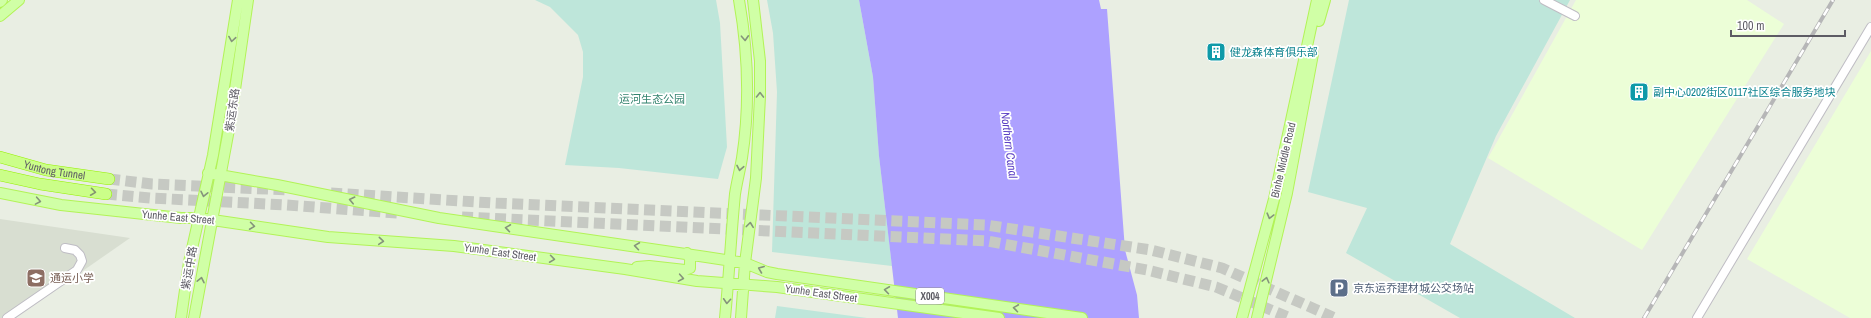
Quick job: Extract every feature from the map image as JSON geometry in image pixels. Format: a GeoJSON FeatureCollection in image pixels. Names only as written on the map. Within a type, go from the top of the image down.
{"type":"FeatureCollection","features":[{"type":"Feature","properties":{"kind":"highway","name":"Yuntong Tunnel"},"geometry":{"type":"LineString","coordinates":[[0,157],[46,170],[109,179]]}},
{"type":"Feature","properties":{"kind":"highway","name":"Yuntong Tunnel"},"geometry":{"type":"LineString","coordinates":[[0,176],[106,194]]}},
{"type":"Feature","properties":{"kind":"main road"},"geometry":{"type":"LineString","coordinates":[[0,16],[19,0]]}},
{"type":"Feature","properties":{"kind":"main road","name":"紫运东路"},"geometry":{"type":"LineString","coordinates":[[199,218],[238,0]]}},
{"type":"Feature","properties":{"kind":"main road","name":"紫运东路"},"geometry":{"type":"LineString","coordinates":[[214,220],[248,0]]}},
{"type":"Feature","properties":{"kind":"main road"},"geometry":{"type":"LineString","coordinates":[[725,318],[736,192],[742,157],[746,104],[745,32],[739,0]]}},
{"type":"Feature","properties":{"kind":"main road"},"geometry":{"type":"LineString","coordinates":[[741,318],[745,263],[756,178],[760,96],[760,60],[753,0]]}},
{"type":"Feature","properties":{"kind":"main road","name":"Binhe Middle Road"},"geometry":{"type":"LineString","coordinates":[[1242,318],[1274,199],[1318,0]]}},
{"type":"Feature","properties":{"kind":"main road","name":"Binhe Middle Road"},"geometry":{"type":"LineString","coordinates":[[1256,318],[1287,193],[1318,24],[1325,0]]}},
{"type":"Feature","properties":{"kind":"main road","name":"Yunhe East Street"},"geometry":{"type":"LineString","coordinates":[[208,173],[277,185],[439,218],[686,253],[745,263],[777,274],[1082,318]]}},
{"type":"Feature","properties":{"kind":"main road","name":"Yunhe East Street"},"geometry":{"type":"LineString","coordinates":[[0,193],[61,205],[181,218],[199,218],[328,237],[454,246],[625,269],[697,281],[777,287],[999,318]]}},
{"type":"Feature","properties":{"kind":"main road","name":"紫运中路"},"geometry":{"type":"LineString","coordinates":[[181,318],[189,262],[199,218]]}},
{"type":"Feature","properties":{"kind":"main road","name":"紫运中路"},"geometry":{"type":"LineString","coordinates":[[194,318],[214,220]]}},
{"type":"Feature","properties":{"kind":"main road"},"geometry":{"type":"LineString","coordinates":[[625,269],[649,266],[685,270],[690,268],[691,264],[686,253]]}},
{"type":"Feature","properties":{"kind":"street"},"geometry":{"type":"LineString","coordinates":[[1544,0],[1575,16]]}},
{"type":"Feature","properties":{"kind":"street"},"geometry":{"type":"LineString","coordinates":[[1697,318],[1871,27]]}},
{"type":"Feature","properties":{"kind":"street"},"geometry":{"type":"LineString","coordinates":[[7,318],[77,270],[82,261],[80,255],[75,250],[65,248]]}},
{"type":"Feature","properties":{"kind":"shaded area","name":"副中心0202街区0117社区综合服务地块"},"geometry":{"type":"Polygon","coordinates":[[[1576,0],[1747,0],[1784,24],[1642,250],[1488,158],[1576,0]]]}},
{"type":"Feature","properties":{"kind":"shaded area"},"geometry":{"type":"Polygon","coordinates":[[[1871,51],[1871,318],[1850,318],[1747,259],[1871,51]]]}},
{"type":"Feature","properties":{"kind":"shaded area","name":"通运小学"},"geometry":{"type":"Polygon","coordinates":[[[0,219],[130,238],[15,318],[0,318],[0,219]]]}},
{"type":"Feature","properties":{"kind":"green space","name":"运河生态公园"},"geometry":{"type":"Polygon","coordinates":[[[535,0],[716,0],[720,23],[727,147],[718,179],[619,168],[565,165],[583,77],[583,52],[578,35],[550,7],[535,0]]]}},
{"type":"Feature","properties":{"kind":"green space"},"geometry":{"type":"Polygon","coordinates":[[[767,0],[859,0],[873,77],[879,156],[892,266],[772,252],[777,92],[773,33],[767,0]]]}},
{"type":"Feature","properties":{"kind":"green space"},"geometry":{"type":"Polygon","coordinates":[[[1349,0],[1570,0],[1496,136],[1450,244],[1575,318],[1460,318],[1346,253],[1367,208],[1308,192],[1349,0]]]}},
{"type":"Feature","properties":{"kind":"green space"},"geometry":{"type":"Polygon","coordinates":[[[777,306],[867,318],[775,318],[777,306]]]}},
{"type":"Feature","properties":{"kind":"water","name":"Northern Canal"},"geometry":{"type":"Polygon","coordinates":[[[859,0],[1099,0],[1101,9],[1107,9],[1125,250],[1137,295],[1139,318],[898,318],[879,156],[873,77],[859,0]]]}},
{"type":"Feature","properties":{"kind":"tunnel"},"geometry":{"type":"LineString","coordinates":[[109,179],[152,184],[288,190]]}},
{"type":"Feature","properties":{"kind":"tunnel"},"geometry":{"type":"LineString","coordinates":[[331,193],[493,203],[986,225],[1151,250],[1222,268],[1335,318]]}},
{"type":"Feature","properties":{"kind":"tunnel"},"geometry":{"type":"LineString","coordinates":[[106,194],[397,213]]}},
{"type":"Feature","properties":{"kind":"tunnel"},"geometry":{"type":"LineString","coordinates":[[462,217],[987,241],[1147,270],[1216,287],[1290,318]]}},
{"type":"Feature","properties":{"kind":"railway"},"geometry":{"type":"LineString","coordinates":[[1644,318],[1833,0]]}},
{"type":"Feature","properties":{"kind":"place","name":"健龙森体育俱乐部"},"geometry":{"type":"Point","coordinates":[1216,52]}},
{"type":"Feature","properties":{"kind":"place","name":"副中心0202街区0117社区综合服务地块"},"geometry":{"type":"Point","coordinates":[1639,92]}},
{"type":"Feature","properties":{"kind":"place","name":"通运小学"},"geometry":{"type":"Point","coordinates":[36,278]}},
{"type":"Feature","properties":{"kind":"place","name":"京东运乔建材城公交场站"},"geometry":{"type":"Point","coordinates":[1339,288]}}]}
